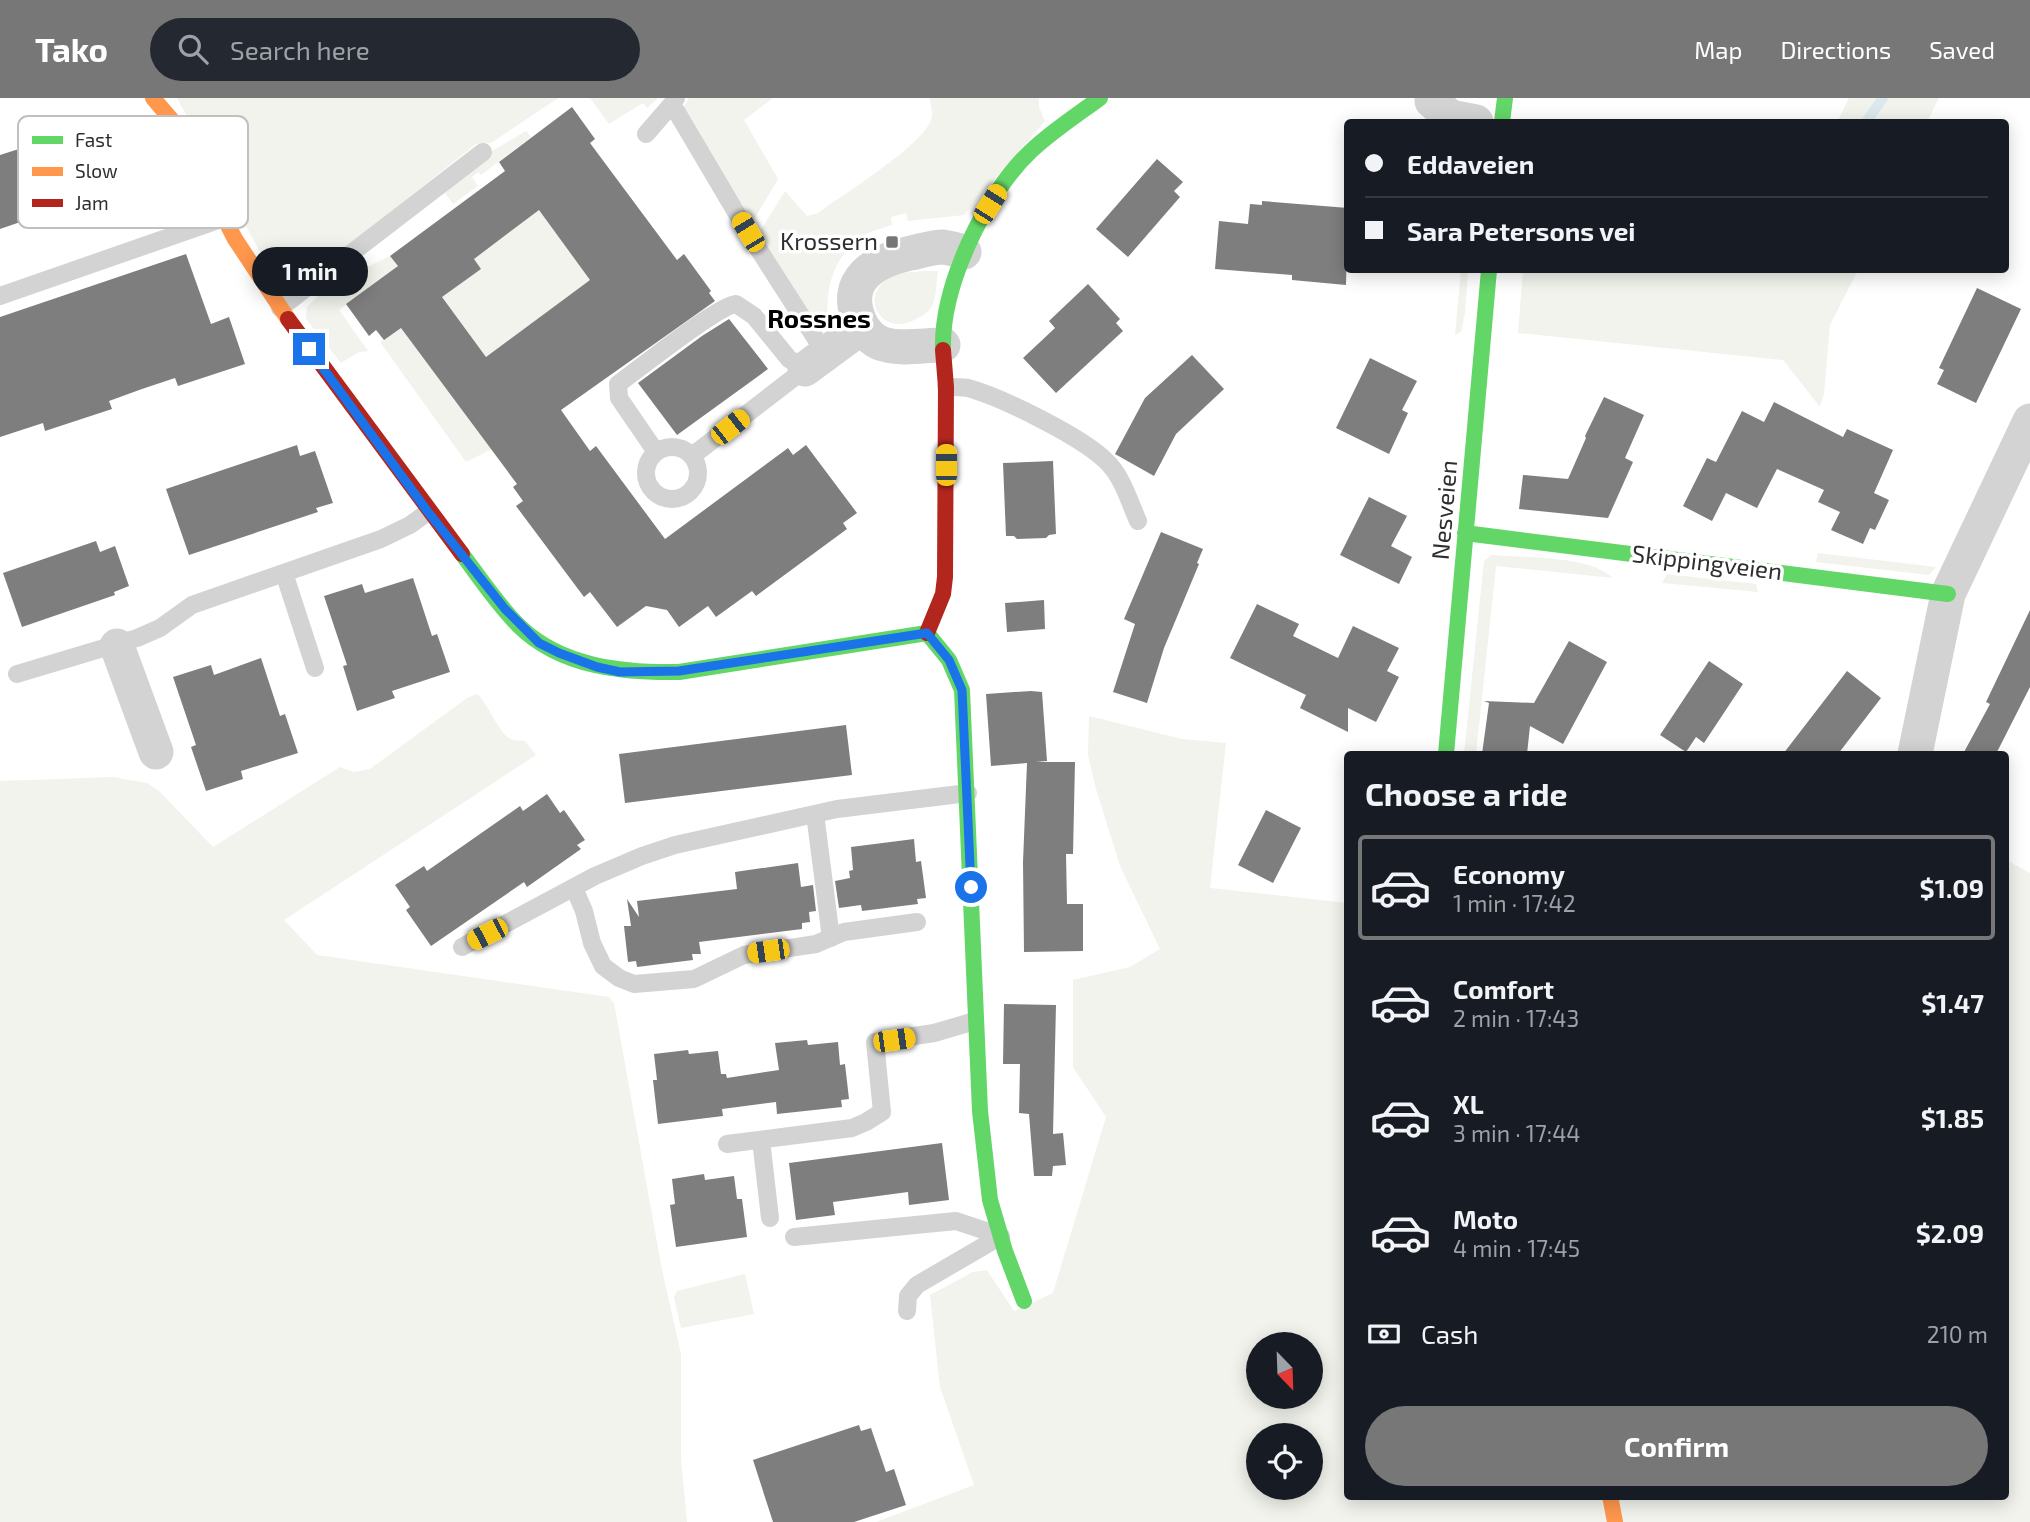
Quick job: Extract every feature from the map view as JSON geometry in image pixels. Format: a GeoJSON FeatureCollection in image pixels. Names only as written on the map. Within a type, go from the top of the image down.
{"type":"FeatureCollection","features":[{"type":"Feature","properties":{"kind":"street"},"geometry":{"type":"LineString","coordinates":[[153,98],[169,116]]}},
{"type":"Feature","properties":{"kind":"street"},"geometry":{"type":"LineString","coordinates":[[927,633],[943,594],[945,577],[946,387],[943,345],[952,284],[964,252],[1000,187],[1031,150],[1100,98]]}},
{"type":"Feature","properties":{"kind":"street"},"geometry":{"type":"LineString","coordinates":[[1502,119],[1505,98]]}},
{"type":"Feature","properties":{"kind":"street"},"geometry":{"type":"LineString","coordinates":[[1430,99],[1450,117],[1460,119]]}},
{"type":"Feature","properties":{"kind":"street"},"geometry":{"type":"LineString","coordinates":[[230,228],[280,309],[428,512],[522,627],[539,643],[597,667],[633,672],[679,671],[927,633]]}},
{"type":"Feature","properties":{"kind":"street"},"geometry":{"type":"LineString","coordinates":[[943,345],[882,344],[862,327],[853,298],[860,280],[873,266],[898,256],[942,247],[964,252]]}},
{"type":"Feature","properties":{"kind":"street","name":"Nesveien"},"geometry":{"type":"LineString","coordinates":[[1446,751],[1489,273]]}},
{"type":"Feature","properties":{"kind":"street"},"geometry":{"type":"LineString","coordinates":[[815,361],[862,327]]}},
{"type":"Feature","properties":{"kind":"street"},"geometry":{"type":"LineString","coordinates":[[1916,751],[1948,594],[2030,421]]}},
{"type":"Feature","properties":{"kind":"street","name":"Skippingveien"},"geometry":{"type":"LineString","coordinates":[[1465,533],[1948,594]]}},
{"type":"Feature","properties":{"kind":"street"},"geometry":{"type":"LineString","coordinates":[[927,633],[949,660],[962,690],[979,1100],[990,1200],[1024,1301]]}},
{"type":"Feature","properties":{"kind":"street"},"geometry":{"type":"LineString","coordinates":[[117,646],[156,752]]}},
{"type":"Feature","properties":{"kind":"street"},"geometry":{"type":"LineString","coordinates":[[1611,1500],[1615,1522]]}},
{"type":"Feature","properties":{"kind":"lane"},"geometry":{"type":"LineString","coordinates":[[646,134],[674,101],[750,236],[815,361]]}},
{"type":"Feature","properties":{"kind":"lane"},"geometry":{"type":"LineString","coordinates":[[280,309],[483,152]]}},
{"type":"Feature","properties":{"kind":"lane"},"geometry":{"type":"LineString","coordinates":[[0,296],[195,228]]}},
{"type":"Feature","properties":{"kind":"lane"},"geometry":{"type":"LineString","coordinates":[[656,452],[619,398],[618,384],[730,304],[743,307],[754,316],[789,359],[815,361]]}},
{"type":"Feature","properties":{"kind":"lane"},"geometry":{"type":"LineString","coordinates":[[692,456],[815,361]]}},
{"type":"Feature","properties":{"kind":"lane"},"geometry":{"type":"LineString","coordinates":[[946,387],[964,387],[993,396],[1083,443],[1107,461],[1127,495],[1138,521]]}},
{"type":"Feature","properties":{"kind":"lane"},"geometry":{"type":"LineString","coordinates":[[674,447],[683,449],[692,456],[698,468],[695,487],[683,497],[668,499],[655,492],[648,478],[648,463],[656,452],[674,447]]}},
{"type":"Feature","properties":{"kind":"lane"},"geometry":{"type":"LineString","coordinates":[[17,674],[117,646],[160,628],[192,605],[381,539],[410,525],[428,512]]}},
{"type":"Feature","properties":{"kind":"lane"},"geometry":{"type":"LineString","coordinates":[[284,573],[315,668]]}},
{"type":"Feature","properties":{"kind":"lane"},"geometry":{"type":"LineString","coordinates":[[462,947],[619,864],[675,845],[850,807],[968,793]]}},
{"type":"Feature","properties":{"kind":"lane"},"geometry":{"type":"LineString","coordinates":[[815,814],[831,938]]}},
{"type":"Feature","properties":{"kind":"lane"},"geometry":{"type":"LineString","coordinates":[[575,888],[592,943],[603,966],[619,978],[634,984],[694,979],[744,955],[816,944],[844,932],[917,922]]}},
{"type":"Feature","properties":{"kind":"lane"},"geometry":{"type":"LineString","coordinates":[[727,1144],[852,1128],[866,1122],[883,1112],[875,1042],[934,1033],[975,1021]]}},
{"type":"Feature","properties":{"kind":"lane"},"geometry":{"type":"LineString","coordinates":[[761,1140],[770,1218]]}},
{"type":"Feature","properties":{"kind":"lane"},"geometry":{"type":"LineString","coordinates":[[794,1237],[956,1221],[1001,1236]]}},
{"type":"Feature","properties":{"kind":"lane"},"geometry":{"type":"LineString","coordinates":[[907,1311],[908,1296],[917,1285],[1001,1236]]}},
{"type":"Feature","properties":{"kind":"shaded area"},"geometry":{"type":"Polygon","coordinates":[[[177,98],[558,98],[491,143],[476,144],[350,244],[294,282],[275,280],[247,228],[248,116],[187,116],[177,98]]]}},
{"type":"Feature","properties":{"kind":"shaded area"},"geometry":{"type":"Polygon","coordinates":[[[590,98],[658,98],[647,108],[643,103],[609,124],[590,98]]]}},
{"type":"Feature","properties":{"kind":"shaded area"},"geometry":{"type":"Polygon","coordinates":[[[689,98],[773,98],[744,120],[778,179],[751,225],[682,110],[689,98]]]}},
{"type":"Feature","properties":{"kind":"shaded area"},"geometry":{"type":"Polygon","coordinates":[[[929,98],[1039,98],[1039,107],[1045,121],[964,215],[908,221],[906,213],[891,217],[892,225],[866,234],[855,242],[846,251],[833,273],[828,298],[829,324],[817,330],[762,243],[759,233],[785,191],[807,216],[818,213],[895,159],[929,124],[932,111],[929,98]]]}},
{"type":"Feature","properties":{"kind":"shaded area"},"geometry":{"type":"Polygon","coordinates":[[[1849,98],[1939,98],[1928,119],[1838,119],[1849,98]]]}},
{"type":"Feature","properties":{"kind":"shaded area"},"geometry":{"type":"Polygon","coordinates":[[[526,131],[531,137],[481,175],[478,172],[472,177],[478,186],[453,204],[445,193],[492,151],[526,131]]]}},
{"type":"Feature","properties":{"kind":"shaded area"},"geometry":{"type":"Polygon","coordinates":[[[539,210],[590,280],[521,331],[493,366],[442,297],[480,269],[474,259],[539,210]]]}},
{"type":"Feature","properties":{"kind":"shaded area"},"geometry":{"type":"Polygon","coordinates":[[[390,256],[398,266],[339,310],[368,351],[359,352],[341,363],[306,319],[307,307],[349,271],[365,268],[390,256]]]}},
{"type":"Feature","properties":{"kind":"shaded area"},"geometry":{"type":"Polygon","coordinates":[[[938,271],[933,304],[923,315],[905,323],[893,323],[877,312],[876,293],[882,283],[904,273],[938,271]]]}},
{"type":"Feature","properties":{"kind":"shaded area"},"geometry":{"type":"Polygon","coordinates":[[[1461,273],[1468,273],[1465,313],[1461,332],[1455,335],[1461,273]]]}},
{"type":"Feature","properties":{"kind":"shaded area"},"geometry":{"type":"Polygon","coordinates":[[[1523,273],[1856,273],[1830,325],[1824,393],[1820,407],[1783,360],[1518,333],[1523,273]]]}},
{"type":"Feature","properties":{"kind":"shaded area"},"geometry":{"type":"Polygon","coordinates":[[[401,328],[492,449],[466,462],[380,342],[401,328]]]}},
{"type":"Feature","properties":{"kind":"shaded area"},"geometry":{"type":"Polygon","coordinates":[[[1818,553],[1936,567],[1929,575],[1816,562],[1818,553]]]}},
{"type":"Feature","properties":{"kind":"shaded area"},"geometry":{"type":"Polygon","coordinates":[[[1492,555],[1573,561],[1589,565],[1613,578],[1496,566],[1476,751],[1464,751],[1484,561],[1492,555]]]}},
{"type":"Feature","properties":{"kind":"shaded area"},"geometry":{"type":"Polygon","coordinates":[[[1667,574],[1756,584],[1758,592],[1662,583],[1667,574]]]}},
{"type":"Feature","properties":{"kind":"shaded area"},"geometry":{"type":"Polygon","coordinates":[[[477,694],[503,733],[513,740],[525,741],[536,755],[284,920],[317,955],[609,997],[614,1003],[662,1270],[681,1354],[681,1460],[687,1522],[0,1522],[0,781],[113,777],[147,783],[159,791],[213,847],[340,767],[354,772],[370,769],[467,698],[477,694]]]}},
{"type":"Feature","properties":{"kind":"shaded area"},"geometry":{"type":"Polygon","coordinates":[[[1089,716],[1182,739],[1226,743],[1210,888],[1344,903],[1344,1500],[2009,1500],[2009,862],[2030,873],[2030,1522],[876,1522],[974,1485],[940,1387],[930,1295],[973,1272],[987,1270],[1014,1311],[1053,1293],[1106,1117],[1073,1067],[1073,980],[1130,967],[1160,949],[1120,866],[1088,755],[1089,716]]]}},
{"type":"Feature","properties":{"kind":"shaded area"},"geometry":{"type":"Polygon","coordinates":[[[745,1274],[754,1314],[681,1328],[674,1297],[677,1291],[745,1274]]]}},
{"type":"Feature","properties":{"kind":"building"},"geometry":{"type":"Polygon","coordinates":[[[572,107],[595,139],[590,143],[677,260],[684,254],[711,291],[709,293],[715,301],[561,410],[590,451],[596,446],[665,539],[788,448],[793,455],[806,445],[857,513],[843,523],[847,529],[756,596],[752,591],[716,617],[708,606],[679,627],[667,610],[646,606],[617,627],[590,592],[584,597],[516,506],[523,501],[513,487],[517,484],[401,328],[384,340],[376,330],[369,336],[346,304],[398,266],[390,256],[505,171],[499,162],[572,107]],[[539,210],[474,259],[481,269],[442,297],[486,357],[590,280],[539,210]]]}},
{"type":"Feature","properties":{"kind":"building"},"geometry":{"type":"Polygon","coordinates":[[[18,149],[18,223],[0,229],[0,155],[18,149]]]}},
{"type":"Feature","properties":{"kind":"building"},"geometry":{"type":"Polygon","coordinates":[[[1157,159],[1183,182],[1174,191],[1180,197],[1128,257],[1096,229],[1157,159]]]}},
{"type":"Feature","properties":{"kind":"building"},"geometry":{"type":"Polygon","coordinates":[[[1262,201],[1344,208],[1346,285],[1292,280],[1292,275],[1215,269],[1219,221],[1248,224],[1250,204],[1262,205],[1262,201]]]}},
{"type":"Feature","properties":{"kind":"building"},"geometry":{"type":"Polygon","coordinates":[[[186,254],[211,324],[229,317],[245,364],[178,386],[175,378],[142,389],[109,401],[112,409],[45,431],[43,423],[0,437],[0,317],[186,254]]]}},
{"type":"Feature","properties":{"kind":"building"},"geometry":{"type":"Polygon","coordinates":[[[1088,284],[1120,319],[1116,323],[1123,331],[1056,393],[1023,358],[1055,328],[1049,321],[1088,284]]]}},
{"type":"Feature","properties":{"kind":"building"},"geometry":{"type":"Polygon","coordinates":[[[1977,288],[2021,309],[1976,403],[1937,384],[1944,370],[1939,368],[1977,288]]]}},
{"type":"Feature","properties":{"kind":"building"},"geometry":{"type":"Polygon","coordinates":[[[729,319],[768,369],[677,435],[638,383],[729,319]]]}},
{"type":"Feature","properties":{"kind":"building"},"geometry":{"type":"Polygon","coordinates":[[[1192,355],[1224,389],[1176,434],[1154,476],[1115,454],[1145,398],[1192,355]]]}},
{"type":"Feature","properties":{"kind":"building"},"geometry":{"type":"Polygon","coordinates":[[[1370,358],[1417,381],[1402,410],[1408,413],[1389,454],[1336,428],[1370,358]]]}},
{"type":"Feature","properties":{"kind":"building"},"geometry":{"type":"Polygon","coordinates":[[[1604,397],[1644,415],[1625,458],[1633,462],[1608,518],[1519,509],[1523,475],[1568,479],[1604,397]]]}},
{"type":"Feature","properties":{"kind":"building"},"geometry":{"type":"Polygon","coordinates":[[[1774,402],[1843,437],[1847,429],[1893,450],[1874,493],[1889,500],[1875,530],[1870,528],[1863,544],[1831,530],[1840,512],[1818,502],[1824,490],[1777,469],[1757,508],[1726,493],[1712,521],[1683,506],[1707,458],[1716,462],[1742,411],[1764,422],[1774,402]]]}},
{"type":"Feature","properties":{"kind":"building"},"geometry":{"type":"Polygon","coordinates":[[[297,445],[300,456],[315,451],[333,503],[316,508],[318,512],[189,555],[166,489],[297,445]]]}},
{"type":"Feature","properties":{"kind":"building"},"geometry":{"type":"Polygon","coordinates":[[[1053,461],[1056,534],[1046,538],[1017,539],[1014,536],[1006,536],[1003,463],[1053,461]]]}},
{"type":"Feature","properties":{"kind":"building"},"geometry":{"type":"Polygon","coordinates":[[[1369,497],[1407,516],[1391,546],[1412,557],[1399,584],[1340,555],[1369,497]]]}},
{"type":"Feature","properties":{"kind":"building"},"geometry":{"type":"Polygon","coordinates":[[[1161,532],[1203,549],[1164,648],[1147,703],[1113,692],[1135,624],[1124,619],[1161,532]]]}},
{"type":"Feature","properties":{"kind":"building"},"geometry":{"type":"Polygon","coordinates":[[[96,541],[100,552],[115,546],[129,586],[114,592],[115,595],[22,627],[3,573],[96,541]]]}},
{"type":"Feature","properties":{"kind":"building"},"geometry":{"type":"Polygon","coordinates":[[[413,578],[432,636],[437,634],[450,672],[392,691],[395,698],[357,711],[343,666],[347,665],[324,596],[362,584],[365,593],[413,578]]]}},
{"type":"Feature","properties":{"kind":"building"},"geometry":{"type":"Polygon","coordinates":[[[1044,600],[1045,629],[1007,632],[1005,603],[1044,600]]]}},
{"type":"Feature","properties":{"kind":"building"},"geometry":{"type":"Polygon","coordinates":[[[1257,604],[1299,624],[1293,636],[1338,658],[1353,626],[1399,648],[1387,671],[1399,677],[1376,722],[1348,708],[1348,732],[1300,708],[1306,695],[1230,658],[1257,604]]]}},
{"type":"Feature","properties":{"kind":"building"},"geometry":{"type":"Polygon","coordinates":[[[2030,610],[2030,687],[1998,751],[1965,751],[1990,704],[1986,702],[2030,610]]]}},
{"type":"Feature","properties":{"kind":"building"},"geometry":{"type":"Polygon","coordinates":[[[1569,641],[1607,662],[1563,744],[1530,726],[1527,751],[1482,751],[1489,703],[1484,701],[1534,703],[1569,641]]]}},
{"type":"Feature","properties":{"kind":"building"},"geometry":{"type":"Polygon","coordinates":[[[261,658],[280,716],[285,714],[298,753],[241,771],[243,779],[206,791],[191,747],[196,745],[173,677],[211,665],[214,675],[261,658]]]}},
{"type":"Feature","properties":{"kind":"building"},"geometry":{"type":"Polygon","coordinates":[[[1709,661],[1743,684],[1704,743],[1696,737],[1684,751],[1660,735],[1709,661]]]}},
{"type":"Feature","properties":{"kind":"building"},"geometry":{"type":"Polygon","coordinates":[[[1847,671],[1881,698],[1840,751],[1785,751],[1847,671]]]}},
{"type":"Feature","properties":{"kind":"building"},"geometry":{"type":"Polygon","coordinates":[[[1042,692],[1047,761],[1036,762],[1075,762],[1073,854],[1066,854],[1067,904],[1083,904],[1083,951],[1024,952],[1023,862],[1027,763],[991,766],[986,694],[1042,692]]]}},
{"type":"Feature","properties":{"kind":"building"},"geometry":{"type":"Polygon","coordinates":[[[846,725],[852,775],[625,803],[619,754],[846,725]]]}},
{"type":"Feature","properties":{"kind":"building"},"geometry":{"type":"Polygon","coordinates":[[[547,794],[560,813],[564,810],[585,840],[577,845],[581,849],[527,887],[524,882],[431,946],[406,910],[410,907],[395,885],[424,866],[427,871],[520,806],[523,811],[547,794]]]}},
{"type":"Feature","properties":{"kind":"building"},"geometry":{"type":"Polygon","coordinates":[[[1266,810],[1301,828],[1273,883],[1238,865],[1266,810]]]}},
{"type":"Feature","properties":{"kind":"building"},"geometry":{"type":"Polygon","coordinates":[[[914,839],[916,862],[921,861],[926,898],[917,899],[918,904],[862,911],[861,905],[839,908],[835,881],[850,878],[849,871],[853,870],[851,847],[914,839]]]}},
{"type":"Feature","properties":{"kind":"building"},"geometry":{"type":"Polygon","coordinates":[[[798,863],[801,887],[813,885],[816,911],[809,912],[810,922],[802,923],[802,929],[699,942],[701,954],[692,954],[693,960],[637,967],[636,961],[628,962],[624,926],[631,926],[627,899],[639,917],[637,901],[737,889],[735,872],[798,863]]]}},
{"type":"Feature","properties":{"kind":"building"},"geometry":{"type":"Polygon","coordinates":[[[1004,1004],[1056,1005],[1053,1134],[1063,1133],[1066,1165],[1053,1166],[1052,1176],[1034,1176],[1029,1114],[1019,1113],[1020,1064],[1003,1064],[1004,1004]]]}},
{"type":"Feature","properties":{"kind":"building"},"geometry":{"type":"Polygon","coordinates":[[[807,1040],[808,1045],[838,1042],[840,1065],[845,1064],[849,1099],[841,1100],[842,1107],[777,1114],[776,1102],[722,1109],[723,1116],[658,1124],[653,1080],[657,1080],[654,1054],[688,1050],[689,1054],[718,1051],[721,1074],[726,1074],[727,1078],[779,1070],[775,1043],[807,1040]]]}},
{"type":"Feature","properties":{"kind":"building"},"geometry":{"type":"Polygon","coordinates":[[[942,1143],[949,1200],[909,1205],[908,1192],[833,1202],[835,1215],[796,1220],[789,1163],[942,1143]]]}},
{"type":"Feature","properties":{"kind":"building"},"geometry":{"type":"Polygon","coordinates":[[[704,1174],[705,1180],[734,1176],[737,1199],[742,1199],[747,1237],[676,1247],[670,1205],[675,1204],[672,1179],[704,1174]]]}},
{"type":"Feature","properties":{"kind":"building"},"geometry":{"type":"Polygon","coordinates":[[[859,1425],[861,1431],[871,1428],[886,1472],[894,1469],[906,1505],[854,1522],[773,1522],[753,1460],[859,1425]]]}},
{"type":"Feature","properties":{"kind":"waterway"},"geometry":{"type":"LineString","coordinates":[[1868,119],[1883,98]]}},
{"type":"Feature","properties":{"kind":"traffic: fast"},"geometry":{"type":"LineString","coordinates":[[943,350],[949,298],[958,270],[982,216],[1014,169],[1031,151],[1100,98]]}},
{"type":"Feature","properties":{"kind":"traffic: fast"},"geometry":{"type":"LineString","coordinates":[[1502,119],[1505,98]]}},
{"type":"Feature","properties":{"kind":"traffic: fast"},"geometry":{"type":"LineString","coordinates":[[1446,751],[1489,273]]}},
{"type":"Feature","properties":{"kind":"traffic: fast"},"geometry":{"type":"LineString","coordinates":[[1465,533],[1948,594]]}},
{"type":"Feature","properties":{"kind":"traffic: fast"},"geometry":{"type":"LineString","coordinates":[[462,554],[503,609],[536,640],[573,659],[615,669],[679,672],[927,633]]}},
{"type":"Feature","properties":{"kind":"traffic: fast"},"geometry":{"type":"LineString","coordinates":[[927,633],[949,660],[962,690],[980,1111],[990,1200],[1024,1301]]}},
{"type":"Feature","properties":{"kind":"traffic: slow"},"geometry":{"type":"LineString","coordinates":[[153,98],[168,116]]}},
{"type":"Feature","properties":{"kind":"traffic: slow"},"geometry":{"type":"LineString","coordinates":[[229,228],[288,319]]}},
{"type":"Feature","properties":{"kind":"traffic: slow"},"geometry":{"type":"LineString","coordinates":[[1611,1500],[1615,1522]]}},
{"type":"Feature","properties":{"kind":"traffic: jam"},"geometry":{"type":"LineString","coordinates":[[288,319],[462,554]]}},
{"type":"Feature","properties":{"kind":"traffic: jam"},"geometry":{"type":"LineString","coordinates":[[927,633],[943,594],[945,577],[946,387],[943,350]]}},
{"type":"Feature","properties":{"kind":"place","name":"Krossern"},"geometry":{"type":"Point","coordinates":[892,242]}},
{"type":"Feature","properties":{"kind":"district","name":"Rossnes"},"geometry":{"type":"Point","coordinates":[819,319]}},
{"type":"Feature","properties":{"kind":"route"},"geometry":{"type":"LineString","coordinates":[[309,349],[428,512],[505,609],[539,643],[559,653],[597,667],[620,672],[646,673],[679,671],[927,633],[957,673],[962,690],[971,887]]}}]}
